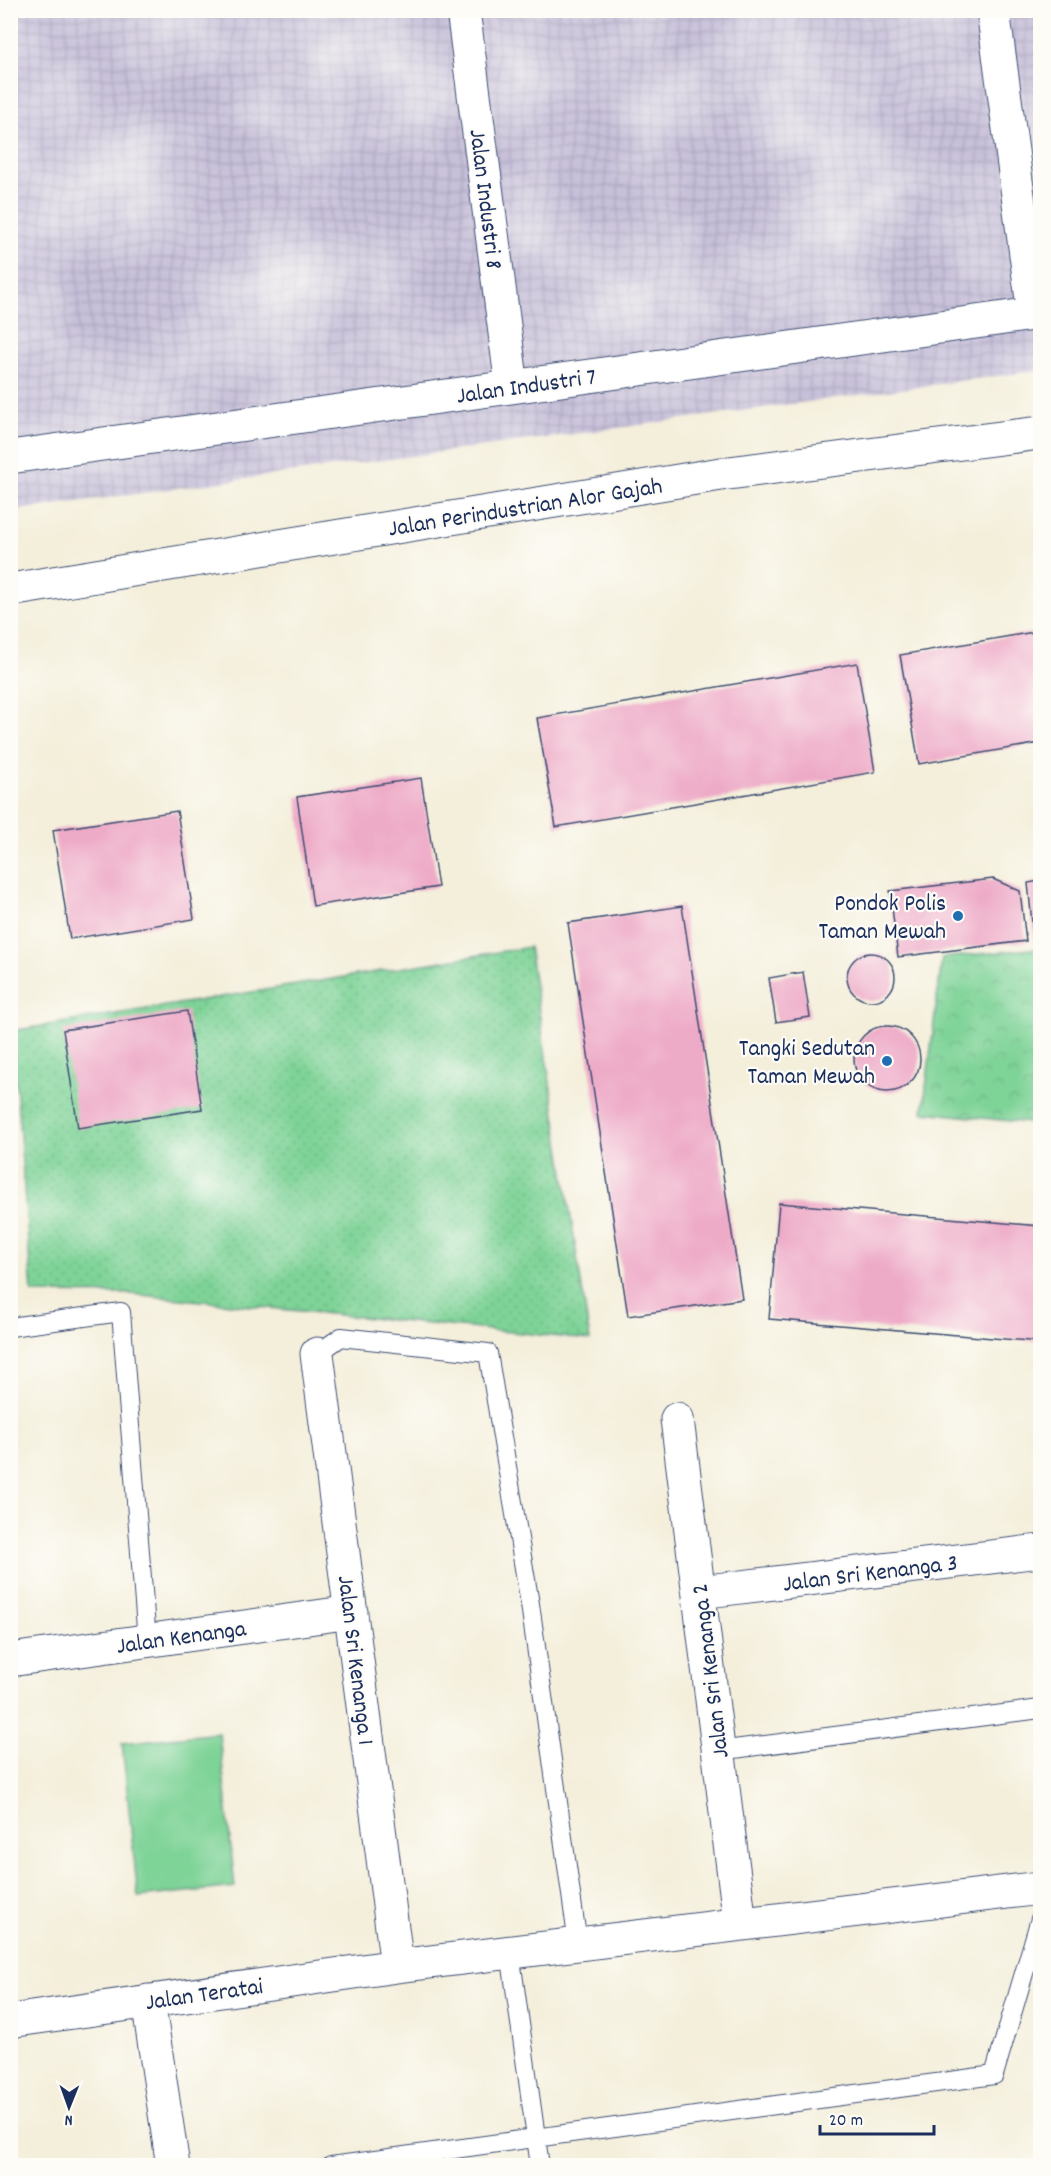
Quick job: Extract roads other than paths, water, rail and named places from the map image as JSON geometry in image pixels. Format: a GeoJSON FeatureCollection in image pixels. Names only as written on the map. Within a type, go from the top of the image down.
{"type":"FeatureCollection","features":[{"type":"Feature","properties":{"kind":"street","name":"Jalan Industri 8"},"geometry":{"type":"LineString","coordinates":[[463,10],[512,387]]}},
{"type":"Feature","properties":{"kind":"street"},"geometry":{"type":"LineString","coordinates":[[993,10],[1037,313]]}},
{"type":"Feature","properties":{"kind":"street","name":"Jalan Industri 7"},"geometry":{"type":"LineString","coordinates":[[10,458],[1037,313]]}},
{"type":"Feature","properties":{"kind":"street","name":"Jalan Perindustrian Alor Gajah"},"geometry":{"type":"LineString","coordinates":[[10,590],[721,474],[1041,433]]}},
{"type":"Feature","properties":{"kind":"street","name":"Jalan Sri Kenanga 1"},"geometry":{"type":"LineString","coordinates":[[317,1354],[397,1966]]}},
{"type":"Feature","properties":{"kind":"street","name":"Jalan Sri Kenanga 2"},"geometry":{"type":"LineString","coordinates":[[678,1419],[740,1924]]}},
{"type":"Feature","properties":{"kind":"street","name":"Jalan Sri Kenanga 3"},"geometry":{"type":"LineString","coordinates":[[699,1592],[1041,1551]]}},
{"type":"Feature","properties":{"kind":"street","name":"Jalan Kenanga"},"geometry":{"type":"LineString","coordinates":[[10,1660],[351,1612]]}},
{"type":"Feature","properties":{"kind":"street","name":"Jalan Teratai"},"geometry":{"type":"LineString","coordinates":[[10,2021],[397,1966],[1041,1888]]}},
{"type":"Feature","properties":{"kind":"street"},"geometry":{"type":"LineString","coordinates":[[148,2001],[173,2166]]}},
{"type":"Feature","properties":{"kind":"lane"},"geometry":{"type":"LineString","coordinates":[[10,1327],[121,1312],[147,1641]]}},
{"type":"Feature","properties":{"kind":"lane"},"geometry":{"type":"LineString","coordinates":[[317,1354],[341,1337],[488,1353],[530,1604],[578,1944]]}},
{"type":"Feature","properties":{"kind":"lane"},"geometry":{"type":"LineString","coordinates":[[719,1751],[1041,1709]]}},
{"type":"Feature","properties":{"kind":"lane"},"geometry":{"type":"LineString","coordinates":[[332,2166],[994,2075],[1041,1919]]}},
{"type":"Feature","properties":{"kind":"lane"},"geometry":{"type":"LineString","coordinates":[[510,1952],[540,2166]]}},
{"type":"Feature","properties":{"kind":"place","name":"Pondok Polis Taman Mewah"},"geometry":{"type":"Point","coordinates":[958,916]}},
{"type":"Feature","properties":{"kind":"place","name":"Tangki Sedutan Taman Mewah"},"geometry":{"type":"Point","coordinates":[887,1061]}}]}
